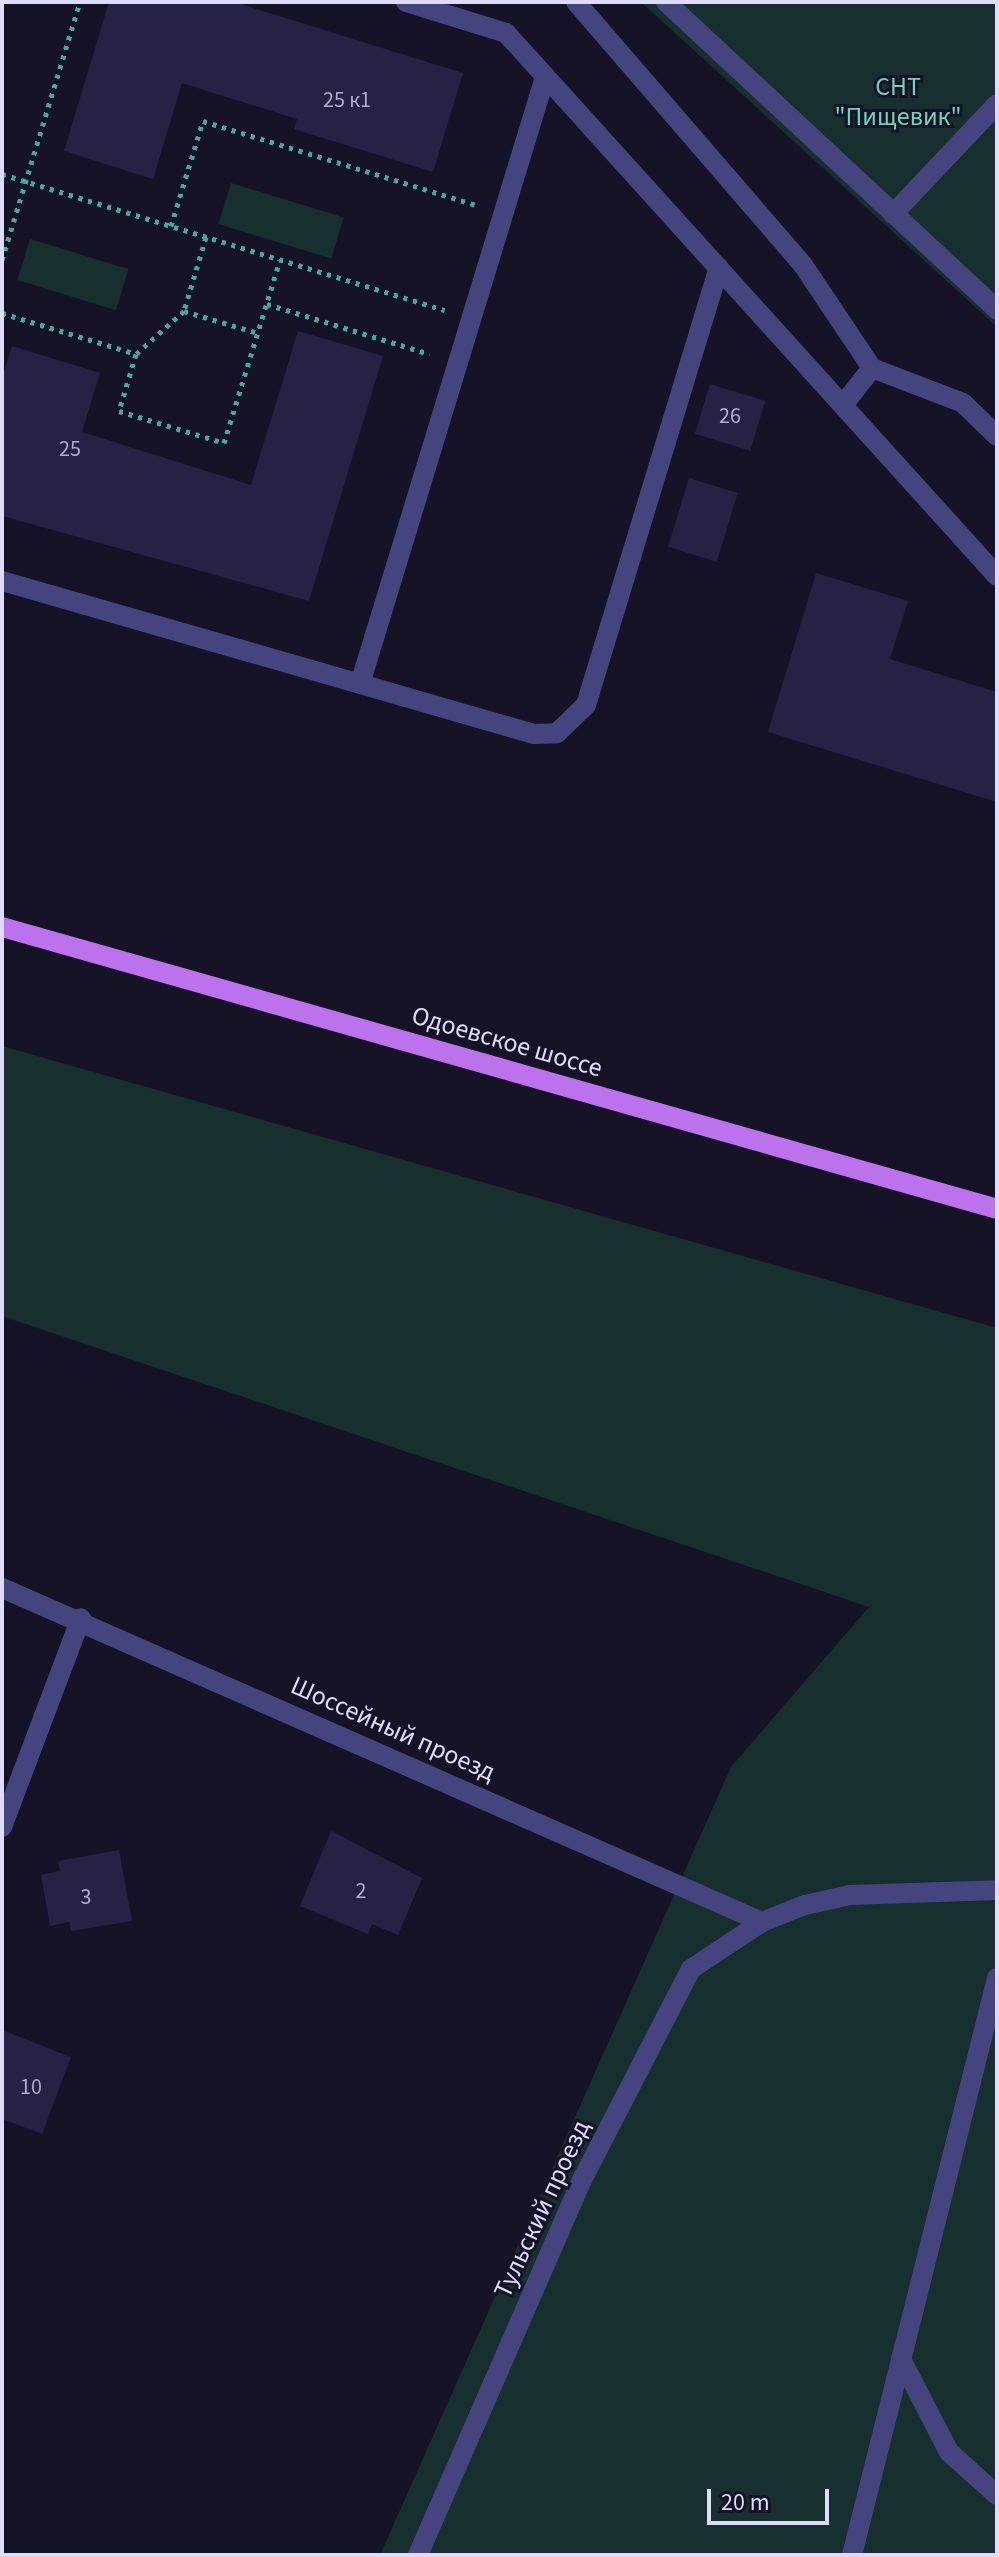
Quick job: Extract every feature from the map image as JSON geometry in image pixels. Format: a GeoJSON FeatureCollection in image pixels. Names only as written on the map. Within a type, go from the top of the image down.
{"type":"FeatureCollection","features":[{"type":"Feature","properties":{"kind":"main road","name":"Одоевское шоссе"},"geometry":{"type":"LineString","coordinates":[[2,927],[997,1209]]}},
{"type":"Feature","properties":{"kind":"street"},"geometry":{"type":"LineString","coordinates":[[406,2],[506,33],[997,576]]}},
{"type":"Feature","properties":{"kind":"street"},"geometry":{"type":"LineString","coordinates":[[576,2],[803,265],[872,368],[963,403],[997,436]]}},
{"type":"Feature","properties":{"kind":"street"},"geometry":{"type":"LineString","coordinates":[[666,2],[997,310]]}},
{"type":"Feature","properties":{"kind":"street"},"geometry":{"type":"LineString","coordinates":[[360,684],[545,77]]}},
{"type":"Feature","properties":{"kind":"street"},"geometry":{"type":"LineString","coordinates":[[893,214],[997,104]]}},
{"type":"Feature","properties":{"kind":"street"},"geometry":{"type":"LineString","coordinates":[[2,581],[534,734],[573,724],[586,705],[719,268]]}},
{"type":"Feature","properties":{"kind":"street"},"geometry":{"type":"LineString","coordinates":[[843,405],[872,368]]}},
{"type":"Feature","properties":{"kind":"street","name":"Шоссейный проезд"},"geometry":{"type":"LineString","coordinates":[[2,1588],[81,1618],[762,1922]]}},
{"type":"Feature","properties":{"kind":"street"},"geometry":{"type":"LineString","coordinates":[[2,1827],[81,1618]]}},
{"type":"Feature","properties":{"kind":"street","name":"Тульский проезд"},"geometry":{"type":"LineString","coordinates":[[418,2555],[576,2195],[681,1980],[762,1922],[850,1895],[997,1890]]}},
{"type":"Feature","properties":{"kind":"street"},"geometry":{"type":"LineString","coordinates":[[852,2555],[997,1982]]}},
{"type":"Feature","properties":{"kind":"street"},"geometry":{"type":"LineString","coordinates":[[901,2359],[949,2452],[997,2495]]}},
{"type":"Feature","properties":{"kind":"path"},"geometry":{"type":"LineString","coordinates":[[2,260],[80,2]]}},
{"type":"Feature","properties":{"kind":"path"},"geometry":{"type":"LineString","coordinates":[[171,226],[203,121],[504,214]]}},
{"type":"Feature","properties":{"kind":"path"},"geometry":{"type":"LineString","coordinates":[[2,174],[472,318]]}},
{"type":"Feature","properties":{"kind":"path"},"geometry":{"type":"LineString","coordinates":[[206,237],[184,311],[136,354],[119,411],[224,443],[280,260]]}},
{"type":"Feature","properties":{"kind":"path"},"geometry":{"type":"LineString","coordinates":[[267,304],[459,363]]}},
{"type":"Feature","properties":{"kind":"path"},"geometry":{"type":"LineString","coordinates":[[184,311],[258,333]]}},
{"type":"Feature","properties":{"kind":"path"},"geometry":{"type":"LineString","coordinates":[[2,313],[136,354]]}},
{"type":"Feature","properties":{"kind":"green space","name":"СНТ \"Пищевик\""},"geometry":{"type":"Polygon","coordinates":[[[641,2],[997,2],[997,327],[641,2]]]}},
{"type":"Feature","properties":{"kind":"green space"},"geometry":{"type":"Polygon","coordinates":[[[231,183],[344,217],[331,259],[218,224],[231,183]]]}},
{"type":"Feature","properties":{"kind":"green space"},"geometry":{"type":"Polygon","coordinates":[[[30,239],[128,269],[116,310],[17,280],[30,239]]]}},
{"type":"Feature","properties":{"kind":"green space"},"geometry":{"type":"Polygon","coordinates":[[[2,1046],[997,1328],[997,2555],[380,2555],[731,1767],[869,1607],[2,1316],[2,1046]]]}},
{"type":"Feature","properties":{"kind":"building"},"geometry":{"type":"Polygon","coordinates":[[[109,2],[234,2],[463,73],[433,172],[294,129],[297,119],[182,83],[153,179],[64,151],[109,2]]]}},
{"type":"Feature","properties":{"kind":"building"},"geometry":{"type":"Polygon","coordinates":[[[298,331],[383,356],[309,601],[2,516],[2,378],[12,346],[100,373],[82,432],[251,485],[298,331]]]}},
{"type":"Feature","properties":{"kind":"building"},"geometry":{"type":"Polygon","coordinates":[[[710,384],[765,401],[750,451],[695,434],[710,384]]]}},
{"type":"Feature","properties":{"kind":"building"},"geometry":{"type":"Polygon","coordinates":[[[689,478],[738,493],[717,562],[668,547],[689,478]]]}},
{"type":"Feature","properties":{"kind":"building"},"geometry":{"type":"Polygon","coordinates":[[[816,573],[908,601],[890,659],[997,692],[997,802],[768,732],[816,573]]]}},
{"type":"Feature","properties":{"kind":"building"},"geometry":{"type":"Polygon","coordinates":[[[331,1831],[422,1878],[398,1935],[372,1924],[368,1934],[300,1906],[331,1831]]]}},
{"type":"Feature","properties":{"kind":"building"},"geometry":{"type":"Polygon","coordinates":[[[119,1850],[132,1921],[71,1931],[69,1922],[50,1926],[41,1875],[60,1871],[58,1861],[119,1850]]]}},
{"type":"Feature","properties":{"kind":"building"},"geometry":{"type":"Polygon","coordinates":[[[2,2030],[71,2057],[42,2134],[2,2119],[2,2030]]]}}]}
